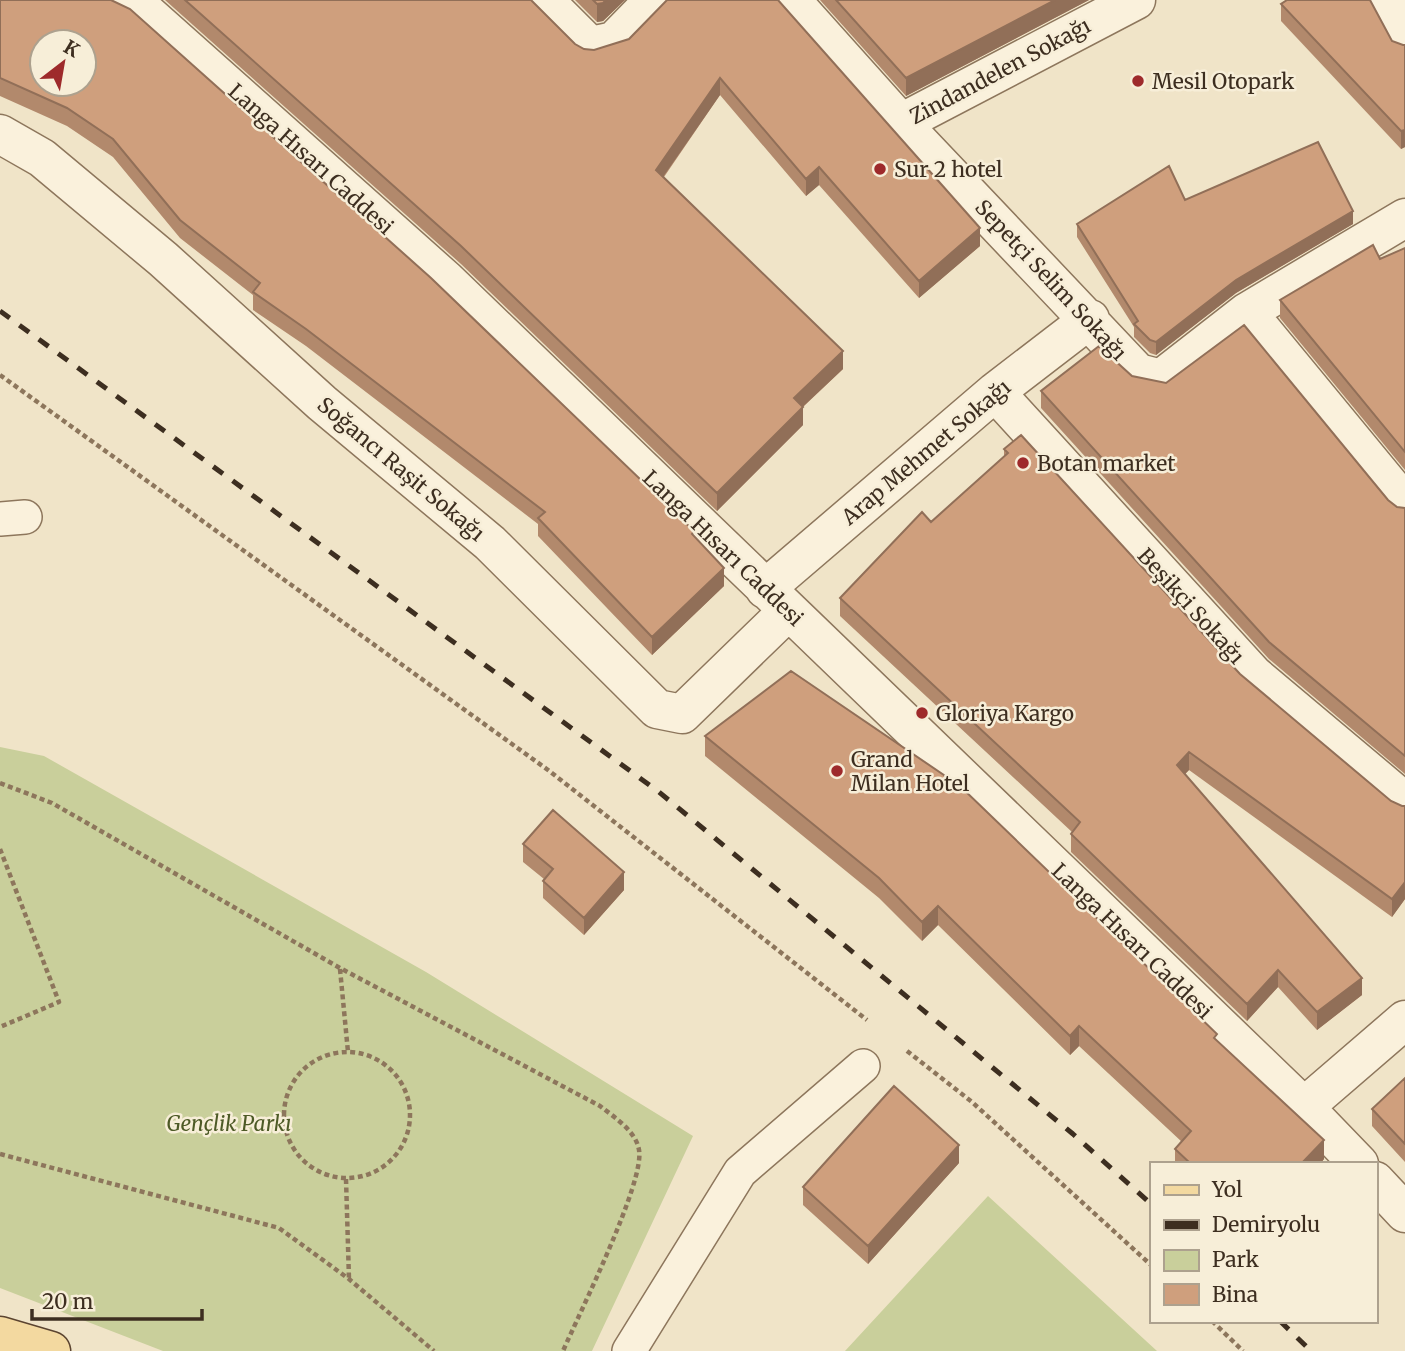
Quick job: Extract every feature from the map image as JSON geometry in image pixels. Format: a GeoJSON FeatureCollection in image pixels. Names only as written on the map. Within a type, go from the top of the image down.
{"type":"FeatureCollection","features":[{"type":"Feature","properties":{"kind":"main road"},"geometry":{"type":"LineString","coordinates":[[0,1336],[51,1351]]}},
{"type":"Feature","properties":{"kind":"street","name":"Langa Hısarı Caddesi"},"geometry":{"type":"LineString","coordinates":[[132,0],[446,280],[1304,1107],[1357,1162]]}},
{"type":"Feature","properties":{"kind":"street"},"geometry":{"type":"LineString","coordinates":[[544,0],[590,46],[614,41],[654,0]]}},
{"type":"Feature","properties":{"kind":"street","name":"Sepetçi Selim Sokağı"},"geometry":{"type":"LineString","coordinates":[[791,0],[901,123],[1090,319],[1138,373],[1161,379],[1247,312]]}},
{"type":"Feature","properties":{"kind":"street","name":"Zindandelen Sokağı"},"geometry":{"type":"LineString","coordinates":[[901,123],[1136,0]]}},
{"type":"Feature","properties":{"kind":"street"},"geometry":{"type":"LineString","coordinates":[[1385,0],[1405,41]]}},
{"type":"Feature","properties":{"kind":"street","name":"Soğancı Raşit Sokağı"},"geometry":{"type":"LineString","coordinates":[[0,134],[42,158],[163,259],[322,403],[490,543],[657,709],[682,714],[776,600]]}},
{"type":"Feature","properties":{"kind":"street"},"geometry":{"type":"LineString","coordinates":[[1405,218],[1247,312],[1405,503]]}},
{"type":"Feature","properties":{"kind":"street","name":"Arap Mehmet Sokağı"},"geometry":{"type":"LineString","coordinates":[[776,600],[995,392],[1090,319]]}},
{"type":"Feature","properties":{"kind":"street","name":"Beşikçi Sokağı"},"geometry":{"type":"LineString","coordinates":[[995,392],[1254,675],[1405,802]]}},
{"type":"Feature","properties":{"kind":"street"},"geometry":{"type":"LineString","coordinates":[[1304,1107],[1405,1020]]}},
{"type":"Feature","properties":{"kind":"street"},"geometry":{"type":"LineString","coordinates":[[1377,1183],[1405,1213]]}},
{"type":"Feature","properties":{"kind":"lane"},"geometry":{"type":"LineString","coordinates":[[629,1351],[740,1172],[863,1066]]}},
{"type":"Feature","properties":{"kind":"path"},"geometry":{"type":"LineString","coordinates":[[0,375],[537,762],[874,1025]]}},
{"type":"Feature","properties":{"kind":"path"},"geometry":{"type":"LineString","coordinates":[[0,783],[52,803],[340,968],[600,1106],[624,1125],[639,1149],[635,1186],[564,1351]]}},
{"type":"Feature","properties":{"kind":"path"},"geometry":{"type":"LineString","coordinates":[[0,849],[59,1002],[0,1027]]}},
{"type":"Feature","properties":{"kind":"path"},"geometry":{"type":"LineString","coordinates":[[340,968],[348,1052]]}},
{"type":"Feature","properties":{"kind":"path"},"geometry":{"type":"LineString","coordinates":[[896,1042],[972,1102],[1150,1264]]}},
{"type":"Feature","properties":{"kind":"path"},"geometry":{"type":"LineString","coordinates":[[348,1052],[370,1055],[396,1075],[409,1105],[409,1127],[402,1148],[388,1165],[368,1176],[346,1179],[324,1175],[307,1166],[294,1151],[285,1134],[282,1115],[286,1095],[302,1071],[326,1055],[348,1052]]}},
{"type":"Feature","properties":{"kind":"path"},"geometry":{"type":"LineString","coordinates":[[0,1154],[279,1228],[349,1279],[434,1351]]}},
{"type":"Feature","properties":{"kind":"path"},"geometry":{"type":"LineString","coordinates":[[346,1179],[349,1279]]}},
{"type":"Feature","properties":{"kind":"path"},"geometry":{"type":"LineString","coordinates":[[1214,1323],[1243,1351]]}},
{"type":"Feature","properties":{"kind":"green space","name":"Gençlik Parkı"},"geometry":{"type":"Polygon","coordinates":[[[0,747],[44,756],[426,972],[693,1136],[592,1351],[163,1351],[0,1288],[0,747]]]}},
{"type":"Feature","properties":{"kind":"green space"},"geometry":{"type":"Polygon","coordinates":[[[988,1196],[1157,1351],[845,1351],[988,1196]]]}},
{"type":"Feature","properties":{"kind":"building"},"geometry":{"type":"Polygon","coordinates":[[[0,0],[111,0],[130,9],[431,278],[694,531],[692,534],[724,568],[652,637],[538,518],[545,512],[306,329],[253,292],[260,283],[180,220],[113,139],[67,108],[45,98],[98,98],[98,28],[28,28],[28,91],[0,78],[0,0]]]}},
{"type":"Feature","properties":{"kind":"building"},"geometry":{"type":"Polygon","coordinates":[[[185,0],[531,0],[575,44],[594,50],[629,39],[667,0],[778,0],[980,228],[919,281],[819,167],[806,179],[720,78],[656,170],[843,351],[794,398],[803,407],[717,493],[461,246],[185,0]]]}},
{"type":"Feature","properties":{"kind":"building"},"geometry":{"type":"Polygon","coordinates":[[[593,0],[606,0],[597,4],[593,0]]]}},
{"type":"Feature","properties":{"kind":"building"},"geometry":{"type":"Polygon","coordinates":[[[836,0],[1055,0],[906,78],[836,0]]]}},
{"type":"Feature","properties":{"kind":"building"},"geometry":{"type":"Polygon","coordinates":[[[1287,0],[1370,0],[1392,41],[1405,45],[1405,130],[1401,131],[1281,4],[1287,0]]]}},
{"type":"Feature","properties":{"kind":"building"},"geometry":{"type":"Polygon","coordinates":[[[1318,142],[1353,211],[1236,280],[1156,342],[1150,340],[1134,324],[1138,321],[1077,224],[1169,166],[1185,200],[1318,142]]]}},
{"type":"Feature","properties":{"kind":"building"},"geometry":{"type":"Polygon","coordinates":[[[1373,245],[1380,259],[1405,248],[1405,452],[1280,300],[1373,245]]]}},
{"type":"Feature","properties":{"kind":"building"},"geometry":{"type":"Polygon","coordinates":[[[1244,325],[1388,500],[1397,507],[1405,508],[1405,756],[1269,642],[1041,391],[1099,346],[1132,376],[1166,383],[1244,325]]]}},
{"type":"Feature","properties":{"kind":"building"},"geometry":{"type":"Polygon","coordinates":[[[1021,435],[1240,674],[1391,801],[1405,806],[1405,882],[1392,899],[1189,752],[1177,765],[1362,978],[1317,1012],[1278,970],[1247,1004],[1071,834],[1080,822],[840,598],[922,512],[931,522],[1008,453],[1004,449],[1021,435]]]}},
{"type":"Feature","properties":{"kind":"building"},"geometry":{"type":"Polygon","coordinates":[[[791,671],[960,786],[1217,1034],[1214,1038],[1324,1140],[1303,1162],[1189,1162],[1175,1149],[1191,1131],[1079,1026],[1070,1036],[938,906],[922,922],[879,878],[705,736],[791,671]]]}},
{"type":"Feature","properties":{"kind":"building"},"geometry":{"type":"Polygon","coordinates":[[[553,810],[624,872],[584,918],[543,881],[553,869],[523,844],[553,810]]]}},
{"type":"Feature","properties":{"kind":"building"},"geometry":{"type":"Polygon","coordinates":[[[1405,1078],[1405,1144],[1372,1109],[1405,1078]]]}},
{"type":"Feature","properties":{"kind":"building"},"geometry":{"type":"Polygon","coordinates":[[[894,1086],[959,1145],[868,1246],[803,1187],[894,1086]]]}},
{"type":"Feature","properties":{"kind":"railway"},"geometry":{"type":"LineString","coordinates":[[0,311],[659,792],[1073,1134],[1150,1203]]}},
{"type":"Feature","properties":{"kind":"railway"},"geometry":{"type":"LineString","coordinates":[[1282,1323],[1311,1351]]}},
{"type":"Feature","properties":{"kind":"place","name":"Mesil Otopark"},"geometry":{"type":"Point","coordinates":[1138,81]}},
{"type":"Feature","properties":{"kind":"place","name":"Sur 2 hotel"},"geometry":{"type":"Point","coordinates":[880,169]}},
{"type":"Feature","properties":{"kind":"place","name":"Botan market"},"geometry":{"type":"Point","coordinates":[1023,463]}},
{"type":"Feature","properties":{"kind":"place","name":"Gloriya Kargo"},"geometry":{"type":"Point","coordinates":[922,713]}},
{"type":"Feature","properties":{"kind":"place","name":"Grand Milan Hotel"},"geometry":{"type":"Point","coordinates":[837,771]}}]}
